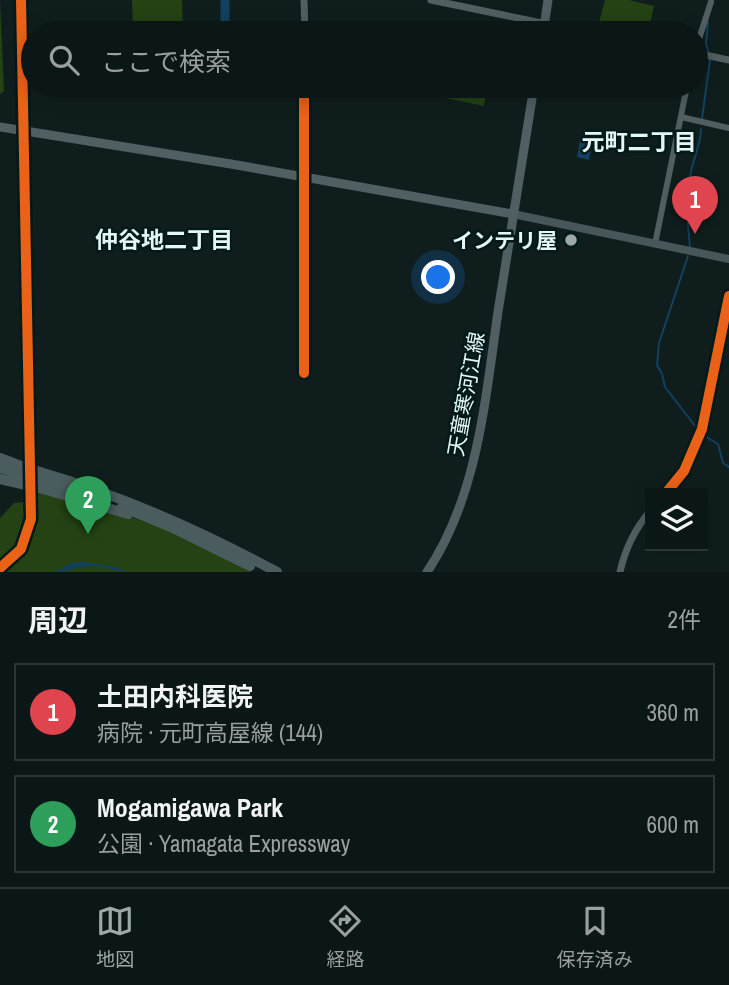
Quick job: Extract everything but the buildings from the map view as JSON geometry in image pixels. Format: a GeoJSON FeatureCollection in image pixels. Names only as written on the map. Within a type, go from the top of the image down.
{"type":"FeatureCollection","features":[{"type":"Feature","properties":{"kind":"highway"},"geometry":{"type":"LineString","coordinates":[[0,459],[21,475]]}},
{"type":"Feature","properties":{"kind":"highway"},"geometry":{"type":"LineString","coordinates":[[0,468],[148,509],[231,552],[262,572]]}},
{"type":"Feature","properties":{"kind":"highway"},"geometry":{"type":"LineString","coordinates":[[0,479],[21,475]]}},
{"type":"Feature","properties":{"kind":"highway"},"geometry":{"type":"LineString","coordinates":[[40,480],[109,502],[218,545]]}},
{"type":"Feature","properties":{"kind":"highway"},"geometry":{"type":"LineString","coordinates":[[231,552],[277,572]]}},
{"type":"Feature","properties":{"kind":"main road"},"geometry":{"type":"LineString","coordinates":[[545,21],[548,0]]}},
{"type":"Feature","properties":{"kind":"main road","name":"天童寒河江線"},"geometry":{"type":"LineString","coordinates":[[427,572],[442,550],[457,514],[478,442],[532,98]]}},
{"type":"Feature","properties":{"kind":"main road"},"geometry":{"type":"LineString","coordinates":[[0,127],[231,164],[513,214],[729,259]]}},
{"type":"Feature","properties":{"kind":"street"},"geometry":{"type":"LineString","coordinates":[[21,0],[21,21]]}},
{"type":"Feature","properties":{"kind":"street"},"geometry":{"type":"LineString","coordinates":[[304,0],[304,21]]}},
{"type":"Feature","properties":{"kind":"street"},"geometry":{"type":"LineString","coordinates":[[431,0],[516,21]]}},
{"type":"Feature","properties":{"kind":"street"},"geometry":{"type":"LineString","coordinates":[[705,21],[710,2]]}},
{"type":"Feature","properties":{"kind":"street"},"geometry":{"type":"LineString","coordinates":[[708,55],[729,61]]}},
{"type":"Feature","properties":{"kind":"street"},"geometry":{"type":"LineString","coordinates":[[0,568],[21,549],[32,519],[23,98]]}},
{"type":"Feature","properties":{"kind":"street"},"geometry":{"type":"LineString","coordinates":[[303,373],[304,98]]}},
{"type":"Feature","properties":{"kind":"street"},"geometry":{"type":"LineString","coordinates":[[655,244],[685,98]]}},
{"type":"Feature","properties":{"kind":"street"},"geometry":{"type":"LineString","coordinates":[[681,117],[729,128]]}},
{"type":"Feature","properties":{"kind":"street"},"geometry":{"type":"LineString","coordinates":[[670,488],[684,471],[701,433],[729,296]]}},
{"type":"Feature","properties":{"kind":"street"},"geometry":{"type":"LineString","coordinates":[[620,572],[627,547],[645,518]]}},
{"type":"Feature","properties":{"kind":"green space"},"geometry":{"type":"Polygon","coordinates":[[[0,0],[4,91],[0,94],[0,0]]]}},
{"type":"Feature","properties":{"kind":"green space"},"geometry":{"type":"Polygon","coordinates":[[[132,0],[182,0],[183,21],[133,21],[132,0]]]}},
{"type":"Feature","properties":{"kind":"green space"},"geometry":{"type":"Polygon","coordinates":[[[605,0],[629,0],[654,6],[651,21],[599,21],[605,0]]]}},
{"type":"Feature","properties":{"kind":"green space"},"geometry":{"type":"Polygon","coordinates":[[[445,98],[485,98],[484,106],[445,98]]]}},
{"type":"Feature","properties":{"kind":"green space"},"geometry":{"type":"Polygon","coordinates":[[[36,491],[152,524],[189,539],[251,572],[0,572],[0,518],[14,503],[35,501],[36,491]]]}},
{"type":"Feature","properties":{"kind":"water"},"geometry":{"type":"Polygon","coordinates":[[[580,140],[592,142],[589,160],[577,157],[580,140]]]}},
{"type":"Feature","properties":{"kind":"water"},"geometry":{"type":"Polygon","coordinates":[[[85,562],[127,572],[93,566],[56,572],[71,563],[85,562]]]}},
{"type":"Feature","properties":{"kind":"waterway"},"geometry":{"type":"LineString","coordinates":[[225,0],[225,21]]}},
{"type":"Feature","properties":{"kind":"waterway"},"geometry":{"type":"LineString","coordinates":[[708,75],[710,60]]}},
{"type":"Feature","properties":{"kind":"waterway"},"geometry":{"type":"LineString","coordinates":[[702,119],[705,98]]}},
{"type":"Feature","properties":{"kind":"waterway"},"geometry":{"type":"LineString","coordinates":[[690,247],[689,187],[701,129]]}},
{"type":"Feature","properties":{"kind":"waterway"},"geometry":{"type":"LineString","coordinates":[[688,256],[659,343],[657,365],[665,387],[699,431]]}},
{"type":"Feature","properties":{"kind":"waterway"},"geometry":{"type":"LineString","coordinates":[[703,435],[718,444],[723,463],[729,467]]}},
{"type":"Feature","properties":{"kind":"cycle path"},"geometry":{"type":"LineString","coordinates":[[21,0],[21,21]]}},
{"type":"Feature","properties":{"kind":"cycle path"},"geometry":{"type":"LineString","coordinates":[[0,568],[21,549],[31,519],[23,98]]}},
{"type":"Feature","properties":{"kind":"cycle path"},"geometry":{"type":"LineString","coordinates":[[304,98],[304,373]]}},
{"type":"Feature","properties":{"kind":"cycle path"},"geometry":{"type":"LineString","coordinates":[[670,488],[684,471],[702,429],[729,296]]}},
{"type":"Feature","properties":{"kind":"place","name":"土田内科医院"},"geometry":{"type":"Point","coordinates":[695,234]}},
{"type":"Feature","properties":{"kind":"place","name":"インテリ屋"},"geometry":{"type":"Point","coordinates":[571,240]}},
{"type":"Feature","properties":{"kind":"place","name":"Mogamigawa Park"},"geometry":{"type":"Point","coordinates":[88,534]}},
{"type":"Feature","properties":{"kind":"district","name":"元町二丁目"},"geometry":{"type":"Point","coordinates":[639,141]}},
{"type":"Feature","properties":{"kind":"district","name":"仲谷地二丁目"},"geometry":{"type":"Point","coordinates":[164,239]}}]}
